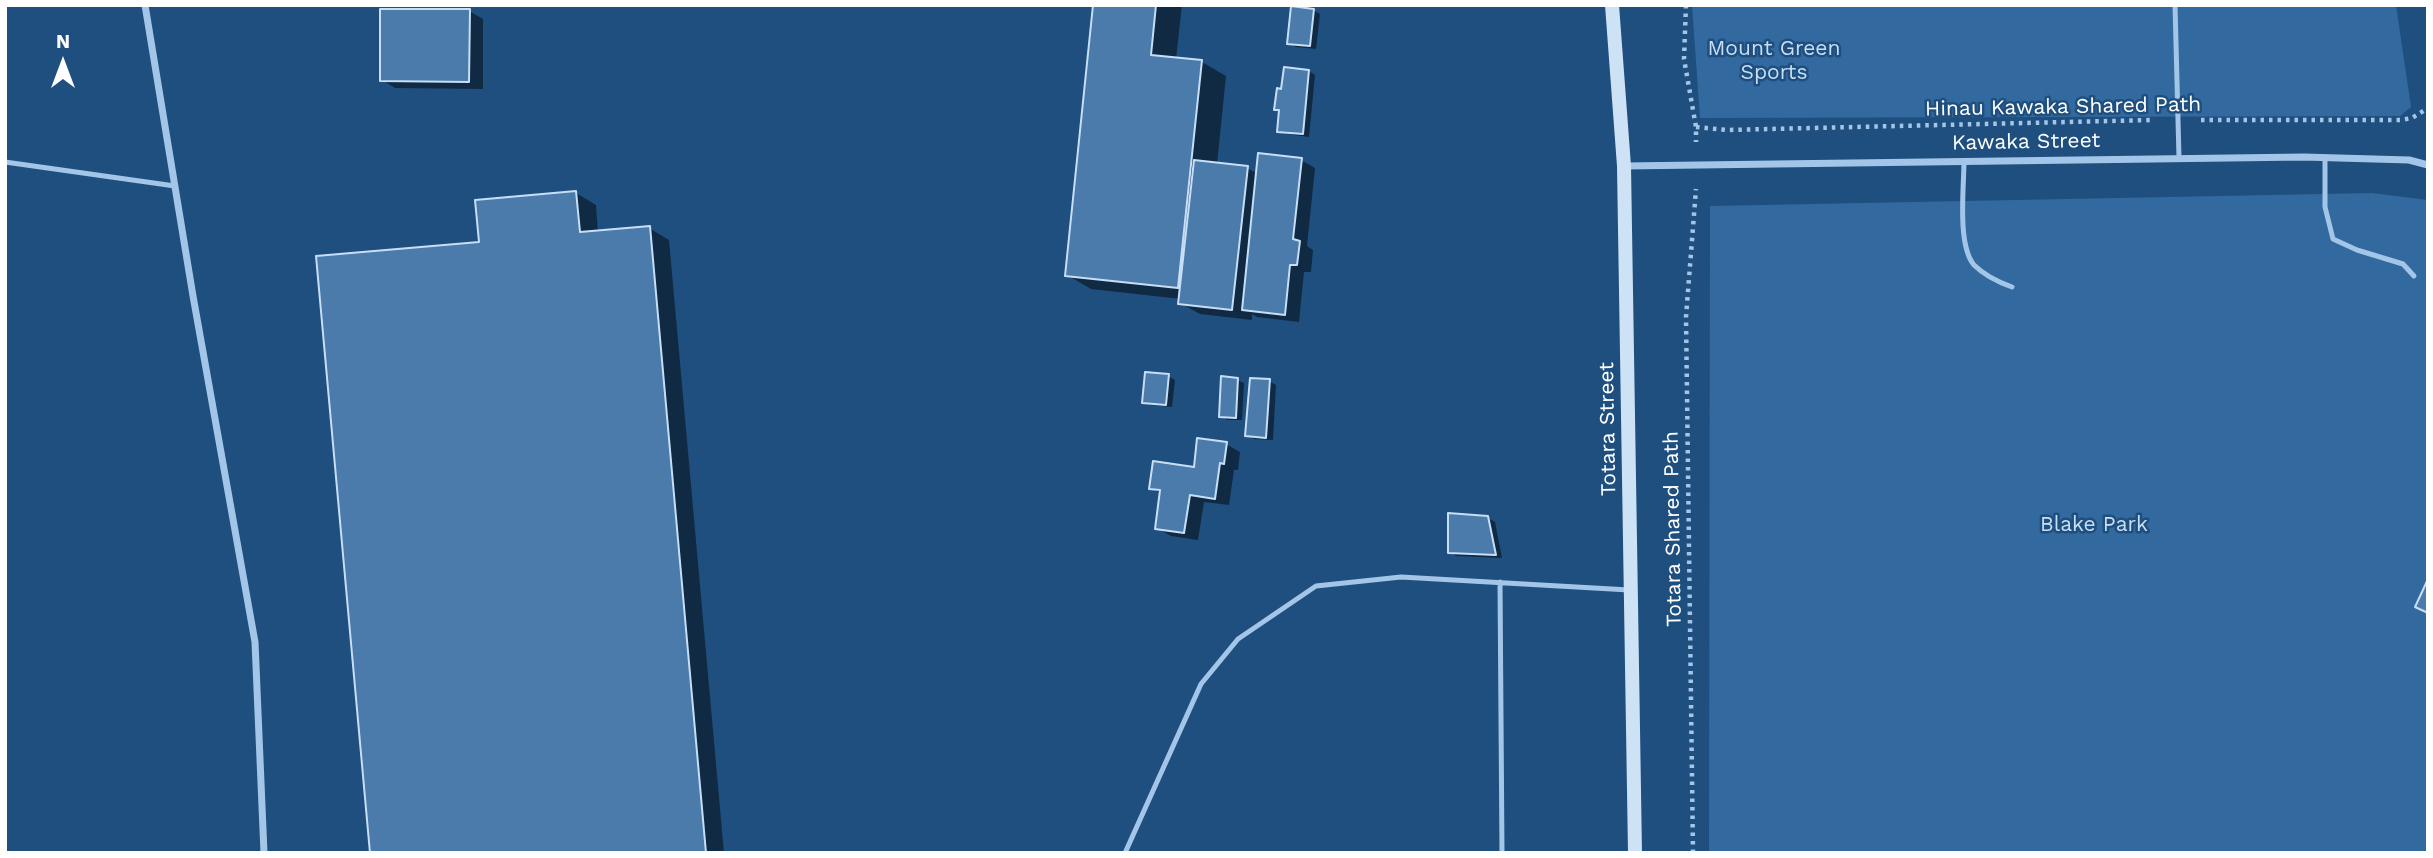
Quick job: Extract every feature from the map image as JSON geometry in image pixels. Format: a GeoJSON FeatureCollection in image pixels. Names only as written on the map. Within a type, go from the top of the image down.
{"type":"FeatureCollection","features":[{"type":"Feature","properties":{"kind":"main road","name":"Totara Street"},"geometry":{"type":"LineString","coordinates":[[1612,5],[1623,166],[1635,853]]}},
{"type":"Feature","properties":{"kind":"street"},"geometry":{"type":"LineString","coordinates":[[145,5],[255,642],[264,853]]}},
{"type":"Feature","properties":{"kind":"street","name":"Kawaka Street"},"geometry":{"type":"LineString","coordinates":[[1623,166],[2179,158],[2409,160],[2428,165]]}},
{"type":"Feature","properties":{"kind":"lane"},"geometry":{"type":"LineString","coordinates":[[2175,5],[2179,158]]}},
{"type":"Feature","properties":{"kind":"lane"},"geometry":{"type":"LineString","coordinates":[[2325,158],[2325,207],[2333,239],[2357,250],[2403,264],[2414,276]]}},
{"type":"Feature","properties":{"kind":"lane"},"geometry":{"type":"LineString","coordinates":[[1965,160],[1965,243],[1968,253],[1972,262],[1986,275],[2012,287]]}},
{"type":"Feature","properties":{"kind":"lane"},"geometry":{"type":"LineString","coordinates":[[5,162],[175,186]]}},
{"type":"Feature","properties":{"kind":"lane"},"geometry":{"type":"LineString","coordinates":[[1125,853],[1201,684],[1238,639],[1316,586],[1402,577],[1632,590]]}},
{"type":"Feature","properties":{"kind":"lane"},"geometry":{"type":"LineString","coordinates":[[1500,582],[1502,853]]}},
{"type":"Feature","properties":{"kind":"path"},"geometry":{"type":"LineString","coordinates":[[1686,5],[1684,59],[1696,134]]}},
{"type":"Feature","properties":{"kind":"path","name":"Hinau Kawaka Shared Path"},"geometry":{"type":"LineString","coordinates":[[1696,127],[1727,130],[2178,120],[2401,120],[2412,118],[2428,108]]}},
{"type":"Feature","properties":{"kind":"path","name":"Totara Shared Path"},"geometry":{"type":"LineString","coordinates":[[1693,853],[1686,317],[1696,204]]}},
{"type":"Feature","properties":{"kind":"green space","name":"Mount Green Sports"},"geometry":{"type":"Polygon","coordinates":[[[1692,5],[2396,5],[2411,107],[2400,116],[1700,118],[1692,5]]]}},
{"type":"Feature","properties":{"kind":"green space","name":"Blake Park"},"geometry":{"type":"Polygon","coordinates":[[[2372,193],[2428,200],[2428,853],[1709,853],[1710,206],[2372,193]]]}},
{"type":"Feature","properties":{"kind":"building"},"geometry":{"type":"Polygon","coordinates":[[[1093,5],[1156,5],[1151,55],[1202,60],[1178,288],[1065,276],[1093,5]]]}},
{"type":"Feature","properties":{"kind":"building"},"geometry":{"type":"Polygon","coordinates":[[[1291,6],[1314,9],[1310,46],[1287,44],[1291,6]]]}},
{"type":"Feature","properties":{"kind":"building"},"geometry":{"type":"Polygon","coordinates":[[[380,9],[470,9],[469,82],[380,81],[380,9]]]}},
{"type":"Feature","properties":{"kind":"building"},"geometry":{"type":"Polygon","coordinates":[[[1284,67],[1309,70],[1303,134],[1277,132],[1279,110],[1274,110],[1284,67]]]}},
{"type":"Feature","properties":{"kind":"building"},"geometry":{"type":"Polygon","coordinates":[[[1258,153],[1302,158],[1293,239],[1300,241],[1297,265],[1290,265],[1285,315],[1242,310],[1258,153]]]}},
{"type":"Feature","properties":{"kind":"building"},"geometry":{"type":"Polygon","coordinates":[[[1194,160],[1248,166],[1232,310],[1178,304],[1194,160]]]}},
{"type":"Feature","properties":{"kind":"building"},"geometry":{"type":"Polygon","coordinates":[[[576,191],[580,232],[650,226],[706,853],[370,853],[316,256],[479,242],[475,200],[576,191]]]}},
{"type":"Feature","properties":{"kind":"building"},"geometry":{"type":"Polygon","coordinates":[[[1145,372],[1169,374],[1166,405],[1142,403],[1145,372]]]}},
{"type":"Feature","properties":{"kind":"building"},"geometry":{"type":"Polygon","coordinates":[[[1221,376],[1238,378],[1236,418],[1219,417],[1221,376]]]}},
{"type":"Feature","properties":{"kind":"building"},"geometry":{"type":"Polygon","coordinates":[[[1250,378],[1270,379],[1266,438],[1245,436],[1250,378]]]}},
{"type":"Feature","properties":{"kind":"building"},"geometry":{"type":"Polygon","coordinates":[[[1197,438],[1227,442],[1224,464],[1220,463],[1215,499],[1190,495],[1184,533],[1155,529],[1160,490],[1149,489],[1153,461],[1194,467],[1197,438]]]}},
{"type":"Feature","properties":{"kind":"building"},"geometry":{"type":"Polygon","coordinates":[[[1448,513],[1488,516],[1496,555],[1448,553],[1448,513]]]}},
{"type":"Feature","properties":{"kind":"building"},"geometry":{"type":"Polygon","coordinates":[[[2428,579],[2428,613],[2415,607],[2428,579]]]}}]}
